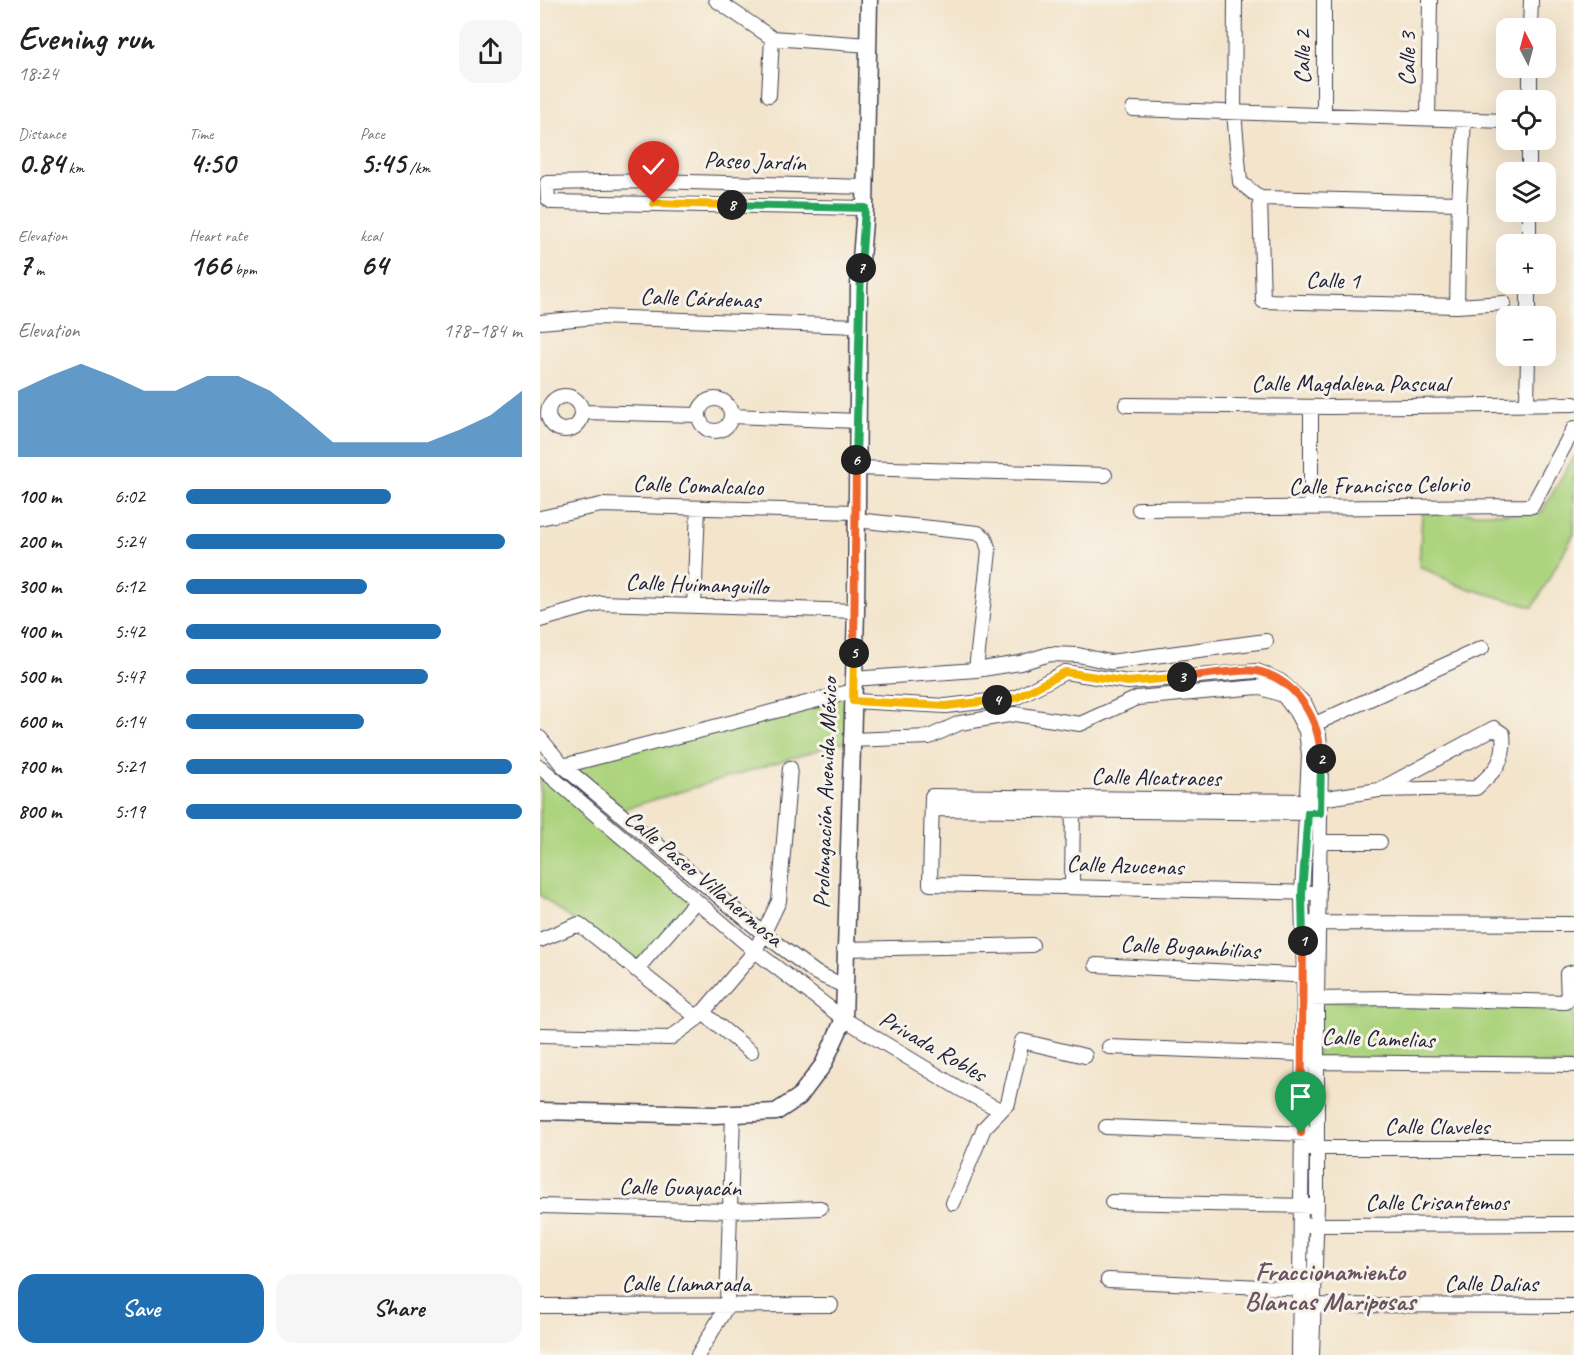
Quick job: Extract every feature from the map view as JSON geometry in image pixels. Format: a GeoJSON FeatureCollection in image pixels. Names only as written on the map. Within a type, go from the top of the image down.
{"type":"FeatureCollection","features":[{"type":"Feature","properties":{"kind":"main road","name":"Prolongación Avenida México"},"geometry":{"type":"LineString","coordinates":[[540,1111],[733,1114],[776,1112],[799,1097],[823,1065],[844,1019],[844,949],[856,611],[858,326],[865,208],[869,0]]}},
{"type":"Feature","properties":{"kind":"street"},"geometry":{"type":"LineString","coordinates":[[716,0],[772,38],[869,45]]}},
{"type":"Feature","properties":{"kind":"street"},"geometry":{"type":"LineString","coordinates":[[1235,0],[1234,112],[1240,182],[1260,198],[1458,203]]}},
{"type":"Feature","properties":{"kind":"street","name":"Calle 2"},"geometry":{"type":"LineString","coordinates":[[1324,0],[1324,115]]}},
{"type":"Feature","properties":{"kind":"street","name":"Calle 3"},"geometry":{"type":"LineString","coordinates":[[1428,118],[1430,0]]}},
{"type":"Feature","properties":{"kind":"street"},"geometry":{"type":"LineString","coordinates":[[1530,18],[1531,0]]}},
{"type":"Feature","properties":{"kind":"street"},"geometry":{"type":"LineString","coordinates":[[769,95],[772,38]]}},
{"type":"Feature","properties":{"kind":"street"},"geometry":{"type":"LineString","coordinates":[[1133,109],[1496,121]]}},
{"type":"Feature","properties":{"kind":"street"},"geometry":{"type":"LineString","coordinates":[[1457,306],[1458,203],[1464,120]]}},
{"type":"Feature","properties":{"kind":"street"},"geometry":{"type":"LineString","coordinates":[[588,181],[588,203]]}},
{"type":"Feature","properties":{"kind":"street"},"geometry":{"type":"LineString","coordinates":[[654,181],[654,203]]}},
{"type":"Feature","properties":{"kind":"street","name":"Paseo Jardín"},"geometry":{"type":"LineString","coordinates":[[865,187],[654,181],[547,183],[548,200],[552,202],[865,208]]}},
{"type":"Feature","properties":{"kind":"street"},"geometry":{"type":"LineString","coordinates":[[710,204],[711,182]]}},
{"type":"Feature","properties":{"kind":"street"},"geometry":{"type":"LineString","coordinates":[[756,206],[758,184]]}},
{"type":"Feature","properties":{"kind":"street","name":"Calle 1"},"geometry":{"type":"LineString","coordinates":[[1260,198],[1263,301],[1457,306],[1504,303]]}},
{"type":"Feature","properties":{"kind":"street","name":"Calle Cárdenas"},"geometry":{"type":"LineString","coordinates":[[540,322],[597,317],[858,326]]}},
{"type":"Feature","properties":{"kind":"street"},"geometry":{"type":"LineString","coordinates":[[1527,403],[1528,366]]}},
{"type":"Feature","properties":{"kind":"street"},"geometry":{"type":"LineString","coordinates":[[698,415],[705,402],[712,399],[725,403],[731,416]]}},
{"type":"Feature","properties":{"kind":"street","name":"Calle Magdalena Pascual"},"geometry":{"type":"LineString","coordinates":[[1126,405],[1311,407],[1574,404]]}},
{"type":"Feature","properties":{"kind":"street"},"geometry":{"type":"LineString","coordinates":[[1311,407],[1311,508]]}},
{"type":"Feature","properties":{"kind":"street"},"geometry":{"type":"LineString","coordinates":[[583,412],[698,415]]}},
{"type":"Feature","properties":{"kind":"street"},"geometry":{"type":"LineString","coordinates":[[698,415],[704,428],[718,432],[724,429],[731,416]]}},
{"type":"Feature","properties":{"kind":"street"},"geometry":{"type":"LineString","coordinates":[[731,416],[858,421]]}},
{"type":"Feature","properties":{"kind":"street","name":"Calle Francisco Celorio"},"geometry":{"type":"LineString","coordinates":[[1139,508],[1532,506],[1572,436]]}},
{"type":"Feature","properties":{"kind":"street"},"geometry":{"type":"LineString","coordinates":[[856,468],[1105,475]]}},
{"type":"Feature","properties":{"kind":"street","name":"Calle Comalcalco"},"geometry":{"type":"LineString","coordinates":[[540,518],[601,505],[698,508],[856,516],[978,532],[985,538],[989,551],[976,670]]}},
{"type":"Feature","properties":{"kind":"street"},"geometry":{"type":"LineString","coordinates":[[694,606],[698,508]]}},
{"type":"Feature","properties":{"kind":"street","name":"Calle Huimanguillo"},"geometry":{"type":"LineString","coordinates":[[540,620],[600,603],[856,611]]}},
{"type":"Feature","properties":{"kind":"street"},"geometry":{"type":"LineString","coordinates":[[563,765],[853,690],[1020,663],[1050,654],[1078,655],[1110,662],[1266,641]]}},
{"type":"Feature","properties":{"kind":"street"},"geometry":{"type":"LineString","coordinates":[[1315,724],[1482,648]]}},
{"type":"Feature","properties":{"kind":"street"},"geometry":{"type":"LineString","coordinates":[[853,690],[946,706],[1016,698],[1065,672],[1128,682],[1257,671],[1280,681],[1294,691],[1305,704],[1319,735],[1321,757],[1302,894],[1317,1062],[1317,1205],[1314,1289],[1306,1305],[1299,1355]]}},
{"type":"Feature","properties":{"kind":"street"},"geometry":{"type":"LineString","coordinates":[[851,740],[929,737],[960,723],[1015,714],[1080,724],[1137,698],[1258,687],[1283,695],[1306,731],[1319,842],[1319,923],[1310,976]]}},
{"type":"Feature","properties":{"kind":"street","name":"Calle Alcatraces"},"geometry":{"type":"LineString","coordinates":[[930,884],[932,802],[1314,807],[1378,790],[1494,728],[1503,734],[1505,748],[1496,770],[1476,788],[1378,790]]}},
{"type":"Feature","properties":{"kind":"street","name":"Calle Paseo Villahermosa"},"geometry":{"type":"LineString","coordinates":[[540,738],[563,765],[765,935],[816,973],[844,986]]}},
{"type":"Feature","properties":{"kind":"street"},"geometry":{"type":"LineString","coordinates":[[540,1035],[670,1038],[700,1015],[755,951],[765,935],[779,901],[790,768]]}},
{"type":"Feature","properties":{"kind":"street","name":"Calle Paseo Villahermosa"},"geometry":{"type":"LineString","coordinates":[[543,774],[755,951],[844,1019]]}},
{"type":"Feature","properties":{"kind":"street"},"geometry":{"type":"LineString","coordinates":[[578,802],[590,788]]}},
{"type":"Feature","properties":{"kind":"street"},"geometry":{"type":"LineString","coordinates":[[1072,885],[1073,804]]}},
{"type":"Feature","properties":{"kind":"street"},"geometry":{"type":"LineString","coordinates":[[1319,842],[1380,843]]}},
{"type":"Feature","properties":{"kind":"street","name":"Calle Azucenas"},"geometry":{"type":"LineString","coordinates":[[930,884],[1072,885],[1319,893]]}},
{"type":"Feature","properties":{"kind":"street"},"geometry":{"type":"LineString","coordinates":[[636,970],[696,901]]}},
{"type":"Feature","properties":{"kind":"street"},"geometry":{"type":"LineString","coordinates":[[1303,923],[1571,924]]}},
{"type":"Feature","properties":{"kind":"street"},"geometry":{"type":"LineString","coordinates":[[540,940],[579,924],[636,970],[751,1052]]}},
{"type":"Feature","properties":{"kind":"street"},"geometry":{"type":"LineString","coordinates":[[844,949],[1032,945]]}},
{"type":"Feature","properties":{"kind":"street","name":"Calle Bugambilias"},"geometry":{"type":"LineString","coordinates":[[1096,965],[1310,976]]}},
{"type":"Feature","properties":{"kind":"street"},"geometry":{"type":"LineString","coordinates":[[1310,998],[1565,1002],[1568,999],[1567,974],[1574,972]]}},
{"type":"Feature","properties":{"kind":"street"},"geometry":{"type":"LineString","coordinates":[[1310,998],[1301,1054],[1299,1288],[1306,1305],[1312,1355]]}},
{"type":"Feature","properties":{"kind":"street","name":"Privada Robles"},"geometry":{"type":"LineString","coordinates":[[844,1019],[960,1089],[1000,1110]]}},
{"type":"Feature","properties":{"kind":"street","name":"Privada Robles"},"geometry":{"type":"LineString","coordinates":[[953,1203],[984,1128],[1008,1103],[1022,1041],[1085,1056]]}},
{"type":"Feature","properties":{"kind":"street","name":"Calle Camelias"},"geometry":{"type":"LineString","coordinates":[[1109,1047],[1301,1054],[1317,1062],[1574,1065]]}},
{"type":"Feature","properties":{"kind":"street"},"geometry":{"type":"LineString","coordinates":[[698,1355],[727,1305],[733,1114]]}},
{"type":"Feature","properties":{"kind":"street","name":"Calle Claveles"},"geometry":{"type":"LineString","coordinates":[[1106,1127],[1317,1142],[1574,1148]]}},
{"type":"Feature","properties":{"kind":"street"},"geometry":{"type":"LineString","coordinates":[[1112,1202],[1317,1205]]}},
{"type":"Feature","properties":{"kind":"street","name":"Calle Guayacán"},"geometry":{"type":"LineString","coordinates":[[540,1206],[730,1211],[820,1208]]}},
{"type":"Feature","properties":{"kind":"street","name":"Calle Crisantemos"},"geometry":{"type":"LineString","coordinates":[[1300,1225],[1574,1224]]}},
{"type":"Feature","properties":{"kind":"street"},"geometry":{"type":"LineString","coordinates":[[1108,1280],[1314,1289]]}},
{"type":"Feature","properties":{"kind":"street","name":"Calle Llamarada"},"geometry":{"type":"LineString","coordinates":[[540,1306],[831,1305]]}},
{"type":"Feature","properties":{"kind":"street","name":"Calle Dalias"},"geometry":{"type":"LineString","coordinates":[[1306,1305],[1574,1306]]}},
{"type":"Feature","properties":{"kind":"green space"},"geometry":{"type":"Polygon","coordinates":[[[1574,456],[1574,534],[1533,607],[1460,586],[1419,566],[1422,513],[1541,513],[1574,456]]]}},
{"type":"Feature","properties":{"kind":"green space"},"geometry":{"type":"Polygon","coordinates":[[[853,691],[851,740],[617,811],[563,766],[853,691]]]}},
{"type":"Feature","properties":{"kind":"green space"},"geometry":{"type":"Polygon","coordinates":[[[549,777],[696,901],[636,970],[540,895],[540,779],[549,777]]]}},
{"type":"Feature","properties":{"kind":"green space"},"geometry":{"type":"Polygon","coordinates":[[[1317,1000],[1574,1005],[1574,1065],[1317,1062],[1317,1000]]]}},
{"type":"Feature","properties":{"kind":"district","name":"Fraccionamiento Blancas Mariposas"},"geometry":{"type":"Point","coordinates":[1330,1286]}},
{"type":"Feature","properties":{"kind":"route"},"geometry":{"type":"LineString","coordinates":[[654,203],[865,208],[858,326],[853,701],[946,706],[1016,698],[1065,672],[1128,682],[1257,671],[1280,681],[1294,691],[1305,704],[1319,735],[1321,757],[1320,813],[1308,813],[1302,894],[1304,976],[1301,1133]]}}]}
